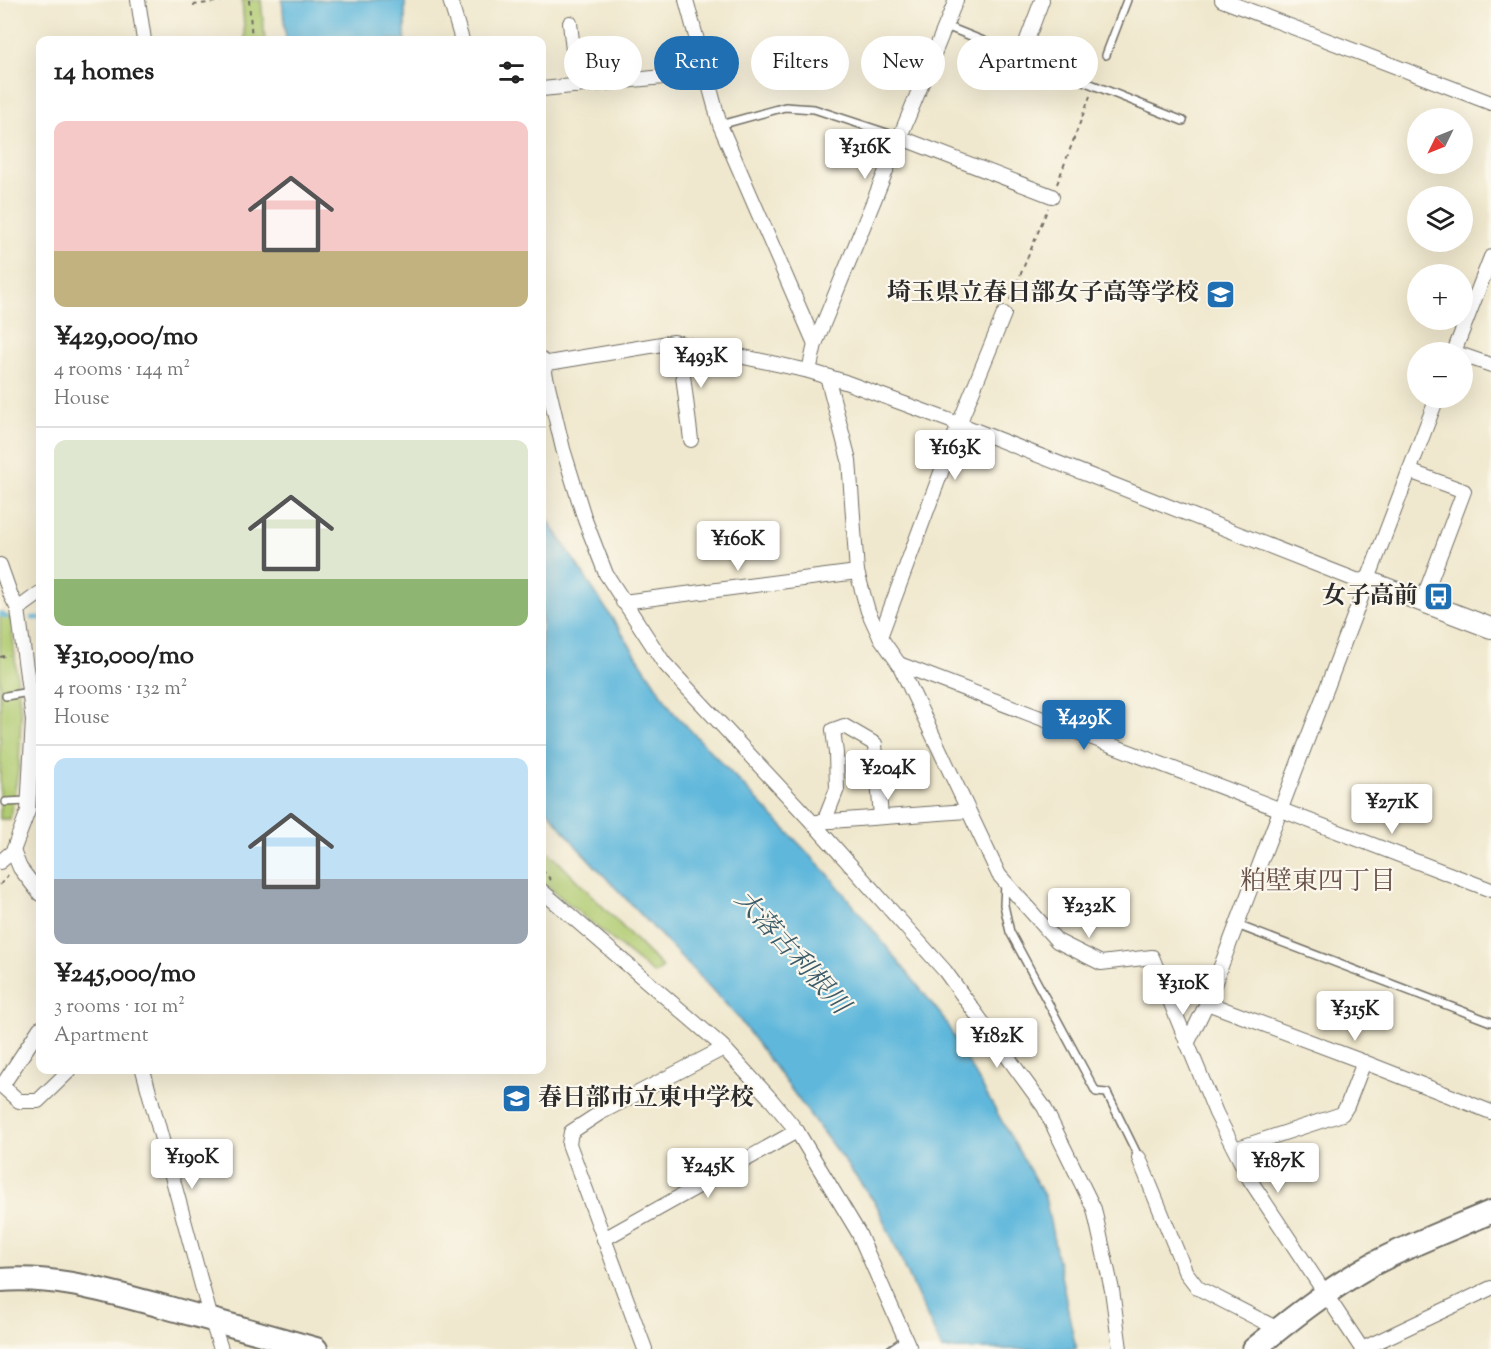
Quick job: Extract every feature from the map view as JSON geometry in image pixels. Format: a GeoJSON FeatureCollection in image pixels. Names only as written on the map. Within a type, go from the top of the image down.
{"type":"FeatureCollection","features":[{"type":"Feature","properties":{"kind":"main road"},"geometry":{"type":"LineString","coordinates":[[1254,1349],[1326,1293],[1406,1248],[1491,1212]]}},
{"type":"Feature","properties":{"kind":"main road"},"geometry":{"type":"LineString","coordinates":[[0,1280],[35,1279],[103,1290],[316,1349]]}},
{"type":"Feature","properties":{"kind":"street"},"geometry":{"type":"LineString","coordinates":[[138,0],[143,36]]}},
{"type":"Feature","properties":{"kind":"street"},"geometry":{"type":"LineString","coordinates":[[450,0],[461,36]]}},
{"type":"Feature","properties":{"kind":"street"},"geometry":{"type":"LineString","coordinates":[[686,0],[695,36]]}},
{"type":"Feature","properties":{"kind":"street"},"geometry":{"type":"LineString","coordinates":[[809,371],[815,344],[956,0]]}},
{"type":"Feature","properties":{"kind":"street"},"geometry":{"type":"LineString","coordinates":[[1028,36],[1042,0]]}},
{"type":"Feature","properties":{"kind":"street"},"geometry":{"type":"LineString","coordinates":[[1222,0],[1491,103]]}},
{"type":"Feature","properties":{"kind":"street"},"geometry":{"type":"LineString","coordinates":[[570,23],[571,36]]}},
{"type":"Feature","properties":{"kind":"street"},"geometry":{"type":"LineString","coordinates":[[546,89],[564,87]]}},
{"type":"Feature","properties":{"kind":"street"},"geometry":{"type":"LineString","coordinates":[[710,90],[720,125],[815,344]]}},
{"type":"Feature","properties":{"kind":"street"},"geometry":{"type":"LineString","coordinates":[[899,137],[1053,196]]}},
{"type":"Feature","properties":{"kind":"street"},"geometry":{"type":"LineString","coordinates":[[1459,342],[1491,258]]}},
{"type":"Feature","properties":{"kind":"street"},"geometry":{"type":"LineString","coordinates":[[880,637],[959,424],[1004,314]]}},
{"type":"Feature","properties":{"kind":"street"},"geometry":{"type":"LineString","coordinates":[[546,361],[674,342],[827,376],[959,424],[1356,580],[1368,581],[1491,628]]}},
{"type":"Feature","properties":{"kind":"street"},"geometry":{"type":"LineString","coordinates":[[679,343],[691,440]]}},
{"type":"Feature","properties":{"kind":"street"},"geometry":{"type":"LineString","coordinates":[[1473,359],[1491,366]]}},
{"type":"Feature","properties":{"kind":"street"},"geometry":{"type":"LineString","coordinates":[[827,376],[849,460],[857,572],[868,611],[880,637],[898,664],[999,875],[1057,941],[1101,963],[1152,957],[1216,1113],[1250,1180],[1362,1349],[1491,1288]]}},
{"type":"Feature","properties":{"kind":"street"},"geometry":{"type":"LineString","coordinates":[[546,379],[563,449],[585,520],[606,574],[664,663],[818,822],[945,971],[1044,1107],[1094,1209],[1112,1290],[1120,1349]]}},
{"type":"Feature","properties":{"kind":"street"},"geometry":{"type":"LineString","coordinates":[[1186,1044],[1207,1003],[1433,408]]}},
{"type":"Feature","properties":{"kind":"street"},"geometry":{"type":"LineString","coordinates":[[1409,471],[1464,491],[1422,602]]}},
{"type":"Feature","properties":{"kind":"street"},"geometry":{"type":"LineString","coordinates":[[0,566],[10,596],[18,609],[29,692],[36,717]]}},
{"type":"Feature","properties":{"kind":"street"},"geometry":{"type":"LineString","coordinates":[[623,602],[857,572]]}},
{"type":"Feature","properties":{"kind":"street"},"geometry":{"type":"LineString","coordinates":[[18,609],[36,596]]}},
{"type":"Feature","properties":{"kind":"street"},"geometry":{"type":"LineString","coordinates":[[898,664],[1491,890]]}},
{"type":"Feature","properties":{"kind":"street"},"geometry":{"type":"LineString","coordinates":[[818,822],[837,789],[833,730],[844,726],[874,744],[881,817]]}},
{"type":"Feature","properties":{"kind":"street"},"geometry":{"type":"LineString","coordinates":[[0,862],[12,851],[28,811],[36,730]]}},
{"type":"Feature","properties":{"kind":"street"},"geometry":{"type":"LineString","coordinates":[[818,822],[967,811]]}},
{"type":"Feature","properties":{"kind":"street"},"geometry":{"type":"LineString","coordinates":[[12,851],[20,868],[36,889]]}},
{"type":"Feature","properties":{"kind":"street"},"geometry":{"type":"LineString","coordinates":[[546,894],[724,1048],[797,1131],[858,1232],[908,1344]]}},
{"type":"Feature","properties":{"kind":"street"},"geometry":{"type":"LineString","coordinates":[[1207,1003],[1491,1112]]}},
{"type":"Feature","properties":{"kind":"street"},"geometry":{"type":"LineString","coordinates":[[36,1034],[2,1086],[19,1101],[38,1101],[66,1074]]}},
{"type":"Feature","properties":{"kind":"street"},"geometry":{"type":"LineString","coordinates":[[645,1349],[568,1144],[571,1132],[600,1113],[724,1048]]}},
{"type":"Feature","properties":{"kind":"street"},"geometry":{"type":"LineString","coordinates":[[1235,1149],[1342,1114],[1364,1062]]}},
{"type":"Feature","properties":{"kind":"street"},"geometry":{"type":"LineString","coordinates":[[144,1074],[221,1349]]}},
{"type":"Feature","properties":{"kind":"street"},"geometry":{"type":"LineString","coordinates":[[603,1239],[797,1131]]}},
{"type":"Feature","properties":{"kind":"street"},"geometry":{"type":"LineString","coordinates":[[1139,1158],[1185,1271],[1198,1288],[1278,1329]]}},
{"type":"Feature","properties":{"kind":"lane"},"geometry":{"type":"LineString","coordinates":[[1106,55],[1127,0]]}},
{"type":"Feature","properties":{"kind":"lane"},"geometry":{"type":"LineString","coordinates":[[946,26],[971,36]]}},
{"type":"Feature","properties":{"kind":"lane"},"geometry":{"type":"LineString","coordinates":[[1098,87],[1183,121]]}},
{"type":"Feature","properties":{"kind":"lane"},"geometry":{"type":"LineString","coordinates":[[720,125],[785,107],[814,109],[899,137]]}},
{"type":"Feature","properties":{"kind":"lane"},"geometry":{"type":"LineString","coordinates":[[6,696],[29,692]]}},
{"type":"Feature","properties":{"kind":"lane"},"geometry":{"type":"LineString","coordinates":[[6,802],[28,801]]}},
{"type":"Feature","properties":{"kind":"lane"},"geometry":{"type":"LineString","coordinates":[[1005,882],[1004,905],[1010,932],[1096,1092],[1107,1093],[1139,1158]]}},
{"type":"Feature","properties":{"kind":"lane"},"geometry":{"type":"LineString","coordinates":[[1237,925],[1491,1022]]}},
{"type":"Feature","properties":{"kind":"lane"},"geometry":{"type":"LineString","coordinates":[[891,1349],[908,1344]]}},
{"type":"Feature","properties":{"kind":"path"},"geometry":{"type":"LineString","coordinates":[[193,5],[230,0]]}},
{"type":"Feature","properties":{"kind":"path"},"geometry":{"type":"LineString","coordinates":[[249,0],[252,36]]}},
{"type":"Feature","properties":{"kind":"green space"},"geometry":{"type":"Polygon","coordinates":[[[242,0],[261,0],[265,36],[245,36],[242,0]]]}},
{"type":"Feature","properties":{"kind":"green space"},"geometry":{"type":"Polygon","coordinates":[[[0,612],[11,618],[21,716],[19,766],[10,819],[0,819],[0,612]]]}},
{"type":"Feature","properties":{"kind":"green space"},"geometry":{"type":"Polygon","coordinates":[[[546,849],[663,968],[654,974],[546,885],[546,849]]]}},
{"type":"Feature","properties":{"kind":"water"},"geometry":{"type":"Polygon","coordinates":[[[282,0],[405,0],[405,36],[286,36],[282,0]]]}},
{"type":"Feature","properties":{"kind":"water","name":"大落古利根川"},"geometry":{"type":"Polygon","coordinates":[[[546,517],[674,713],[829,875],[942,1016],[1045,1197],[1076,1349],[942,1349],[876,1204],[736,1015],[577,847],[546,808],[546,517]]]}},
{"type":"Feature","properties":{"kind":"waterway"},"geometry":{"type":"LineString","coordinates":[[0,614],[6,617]]}},
{"type":"Feature","properties":{"kind":"place","name":"埼玉県立春日部女子高等学校"},"geometry":{"type":"Point","coordinates":[1220,294]}},
{"type":"Feature","properties":{"kind":"place","name":"女子高前"},"geometry":{"type":"Point","coordinates":[1439,597]}},
{"type":"Feature","properties":{"kind":"place","name":"春日部市立東中学校"},"geometry":{"type":"Point","coordinates":[517,1099]}},
{"type":"Feature","properties":{"kind":"district","name":"粕壁東四丁目"},"geometry":{"type":"Point","coordinates":[1318,882]}}]}
